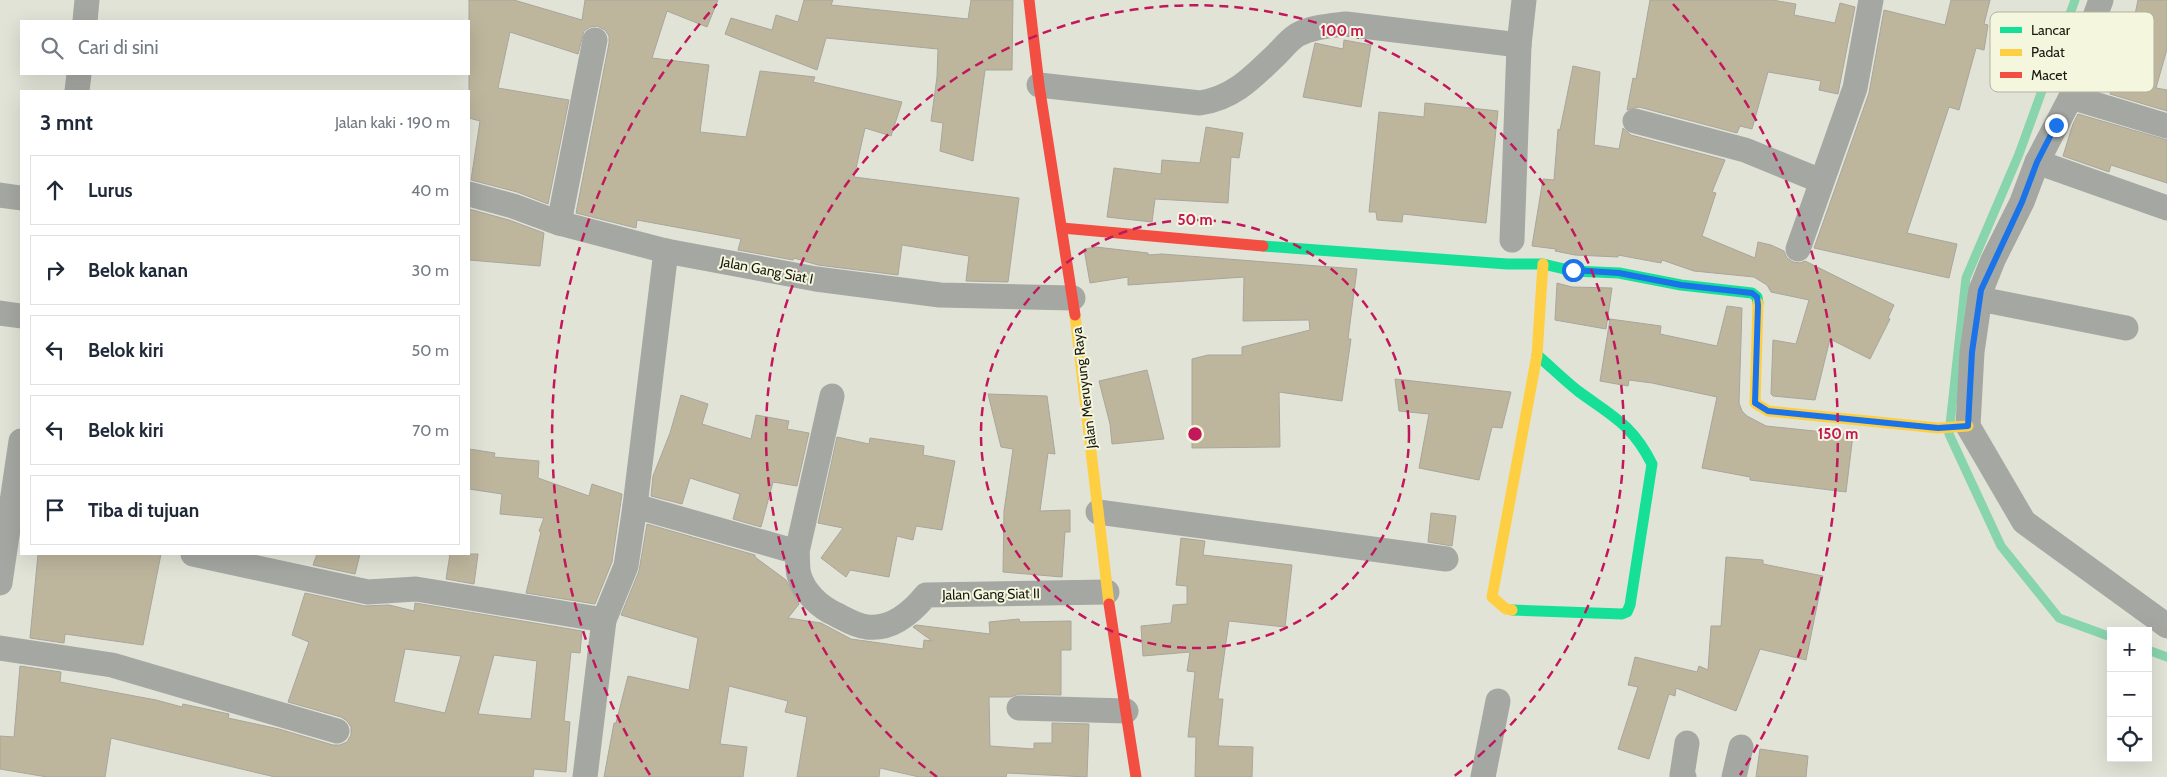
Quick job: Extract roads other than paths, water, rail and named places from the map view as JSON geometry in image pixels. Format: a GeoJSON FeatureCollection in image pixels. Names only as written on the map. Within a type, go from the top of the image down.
{"type":"FeatureCollection","features":[{"type":"Feature","properties":{"kind":"street"},"geometry":{"type":"LineString","coordinates":[[85,20],[87,0]]}},
{"type":"Feature","properties":{"kind":"street","name":"Jalan Meruyung Raya"},"geometry":{"type":"LineString","coordinates":[[1029,0],[1039,85],[1073,298],[1107,592],[1136,777]]}},
{"type":"Feature","properties":{"kind":"street"},"geometry":{"type":"LineString","coordinates":[[1512,240],[1519,45],[1524,0]]}},
{"type":"Feature","properties":{"kind":"street"},"geometry":{"type":"LineString","coordinates":[[1798,249],[1855,88],[1871,0]]}},
{"type":"Feature","properties":{"kind":"street"},"geometry":{"type":"LineString","coordinates":[[2097,12],[2101,0]]}},
{"type":"Feature","properties":{"kind":"street"},"geometry":{"type":"LineString","coordinates":[[1039,85],[1200,103],[1216,101],[1230,94],[1251,79],[1295,36],[1309,30],[1346,24],[1519,45]]}},
{"type":"Feature","properties":{"kind":"street"},"geometry":{"type":"LineString","coordinates":[[559,223],[595,40]]}},
{"type":"Feature","properties":{"kind":"street"},"geometry":{"type":"LineString","coordinates":[[77,90],[79,75]]}},
{"type":"Feature","properties":{"kind":"street"},"geometry":{"type":"LineString","coordinates":[[2072,92],[2037,162],[2022,202],[1993,260],[1981,290],[1964,426],[2024,522],[2167,626]]}},
{"type":"Feature","properties":{"kind":"street"},"geometry":{"type":"LineString","coordinates":[[2071,97],[2167,126]]}},
{"type":"Feature","properties":{"kind":"street"},"geometry":{"type":"LineString","coordinates":[[1635,121],[1745,150],[1821,181]]}},
{"type":"Feature","properties":{"kind":"street"},"geometry":{"type":"LineString","coordinates":[[2037,162],[2167,208]]}},
{"type":"Feature","properties":{"kind":"street","name":"Jalan Gang Siat I"},"geometry":{"type":"LineString","coordinates":[[470,194],[513,206],[559,223],[666,251],[816,280],[940,296],[1073,298]]}},
{"type":"Feature","properties":{"kind":"street"},"geometry":{"type":"LineString","coordinates":[[0,195],[20,198]]}},
{"type":"Feature","properties":{"kind":"street"},"geometry":{"type":"LineString","coordinates":[[1062,228],[1178,240],[1507,264],[1543,264],[1573,270],[1619,273],[1681,285],[1752,293],[1757,297],[1758,305],[1755,403],[1761,408],[1768,411],[1938,428],[1964,426]]}},
{"type":"Feature","properties":{"kind":"street"},"geometry":{"type":"LineString","coordinates":[[586,777],[604,620],[626,566],[666,251]]}},
{"type":"Feature","properties":{"kind":"street"},"geometry":{"type":"LineString","coordinates":[[1537,354],[1577,390],[1629,426],[1643,444],[1652,464],[1630,605],[1627,612],[1622,614],[1522,612],[1506,609],[1492,597],[1537,354],[1543,264]]}},
{"type":"Feature","properties":{"kind":"street"},"geometry":{"type":"LineString","coordinates":[[1980,299],[2126,328]]}},
{"type":"Feature","properties":{"kind":"street"},"geometry":{"type":"LineString","coordinates":[[0,313],[20,316]]}},
{"type":"Feature","properties":{"kind":"street","name":"Jalan Gang Siat II"},"geometry":{"type":"LineString","coordinates":[[832,396],[797,552],[799,576],[809,594],[823,608],[849,621],[868,627],[902,619],[915,609],[926,595],[1107,592]]}},
{"type":"Feature","properties":{"kind":"street"},"geometry":{"type":"LineString","coordinates":[[0,583],[20,448]]}},
{"type":"Feature","properties":{"kind":"street"},"geometry":{"type":"LineString","coordinates":[[635,506],[797,552]]}},
{"type":"Feature","properties":{"kind":"street"},"geometry":{"type":"LineString","coordinates":[[1098,512],[1446,559]]}},
{"type":"Feature","properties":{"kind":"street"},"geometry":{"type":"LineString","coordinates":[[199,555],[368,592],[416,589],[604,620]]}},
{"type":"Feature","properties":{"kind":"street"},"geometry":{"type":"LineString","coordinates":[[0,648],[112,665],[336,731]]}},
{"type":"Feature","properties":{"kind":"street"},"geometry":{"type":"LineString","coordinates":[[1483,777],[1498,701]]}},
{"type":"Feature","properties":{"kind":"street"},"geometry":{"type":"LineString","coordinates":[[1019,708],[1126,711]]}},
{"type":"Feature","properties":{"kind":"street"},"geometry":{"type":"LineString","coordinates":[[1684,777],[1682,775],[1687,743]]}},
{"type":"Feature","properties":{"kind":"street"},"geometry":{"type":"LineString","coordinates":[[1734,777],[1741,747]]}},
{"type":"Feature","properties":{"kind":"waterway"},"geometry":{"type":"LineString","coordinates":[[2071,12],[2075,0]]}},
{"type":"Feature","properties":{"kind":"waterway"},"geometry":{"type":"LineString","coordinates":[[2042,92],[2019,154],[1966,278],[1949,434],[2001,546],[2059,618],[2107,636]]}},
{"type":"Feature","properties":{"kind":"waterway"},"geometry":{"type":"LineString","coordinates":[[2152,651],[2167,657]]}}]}
